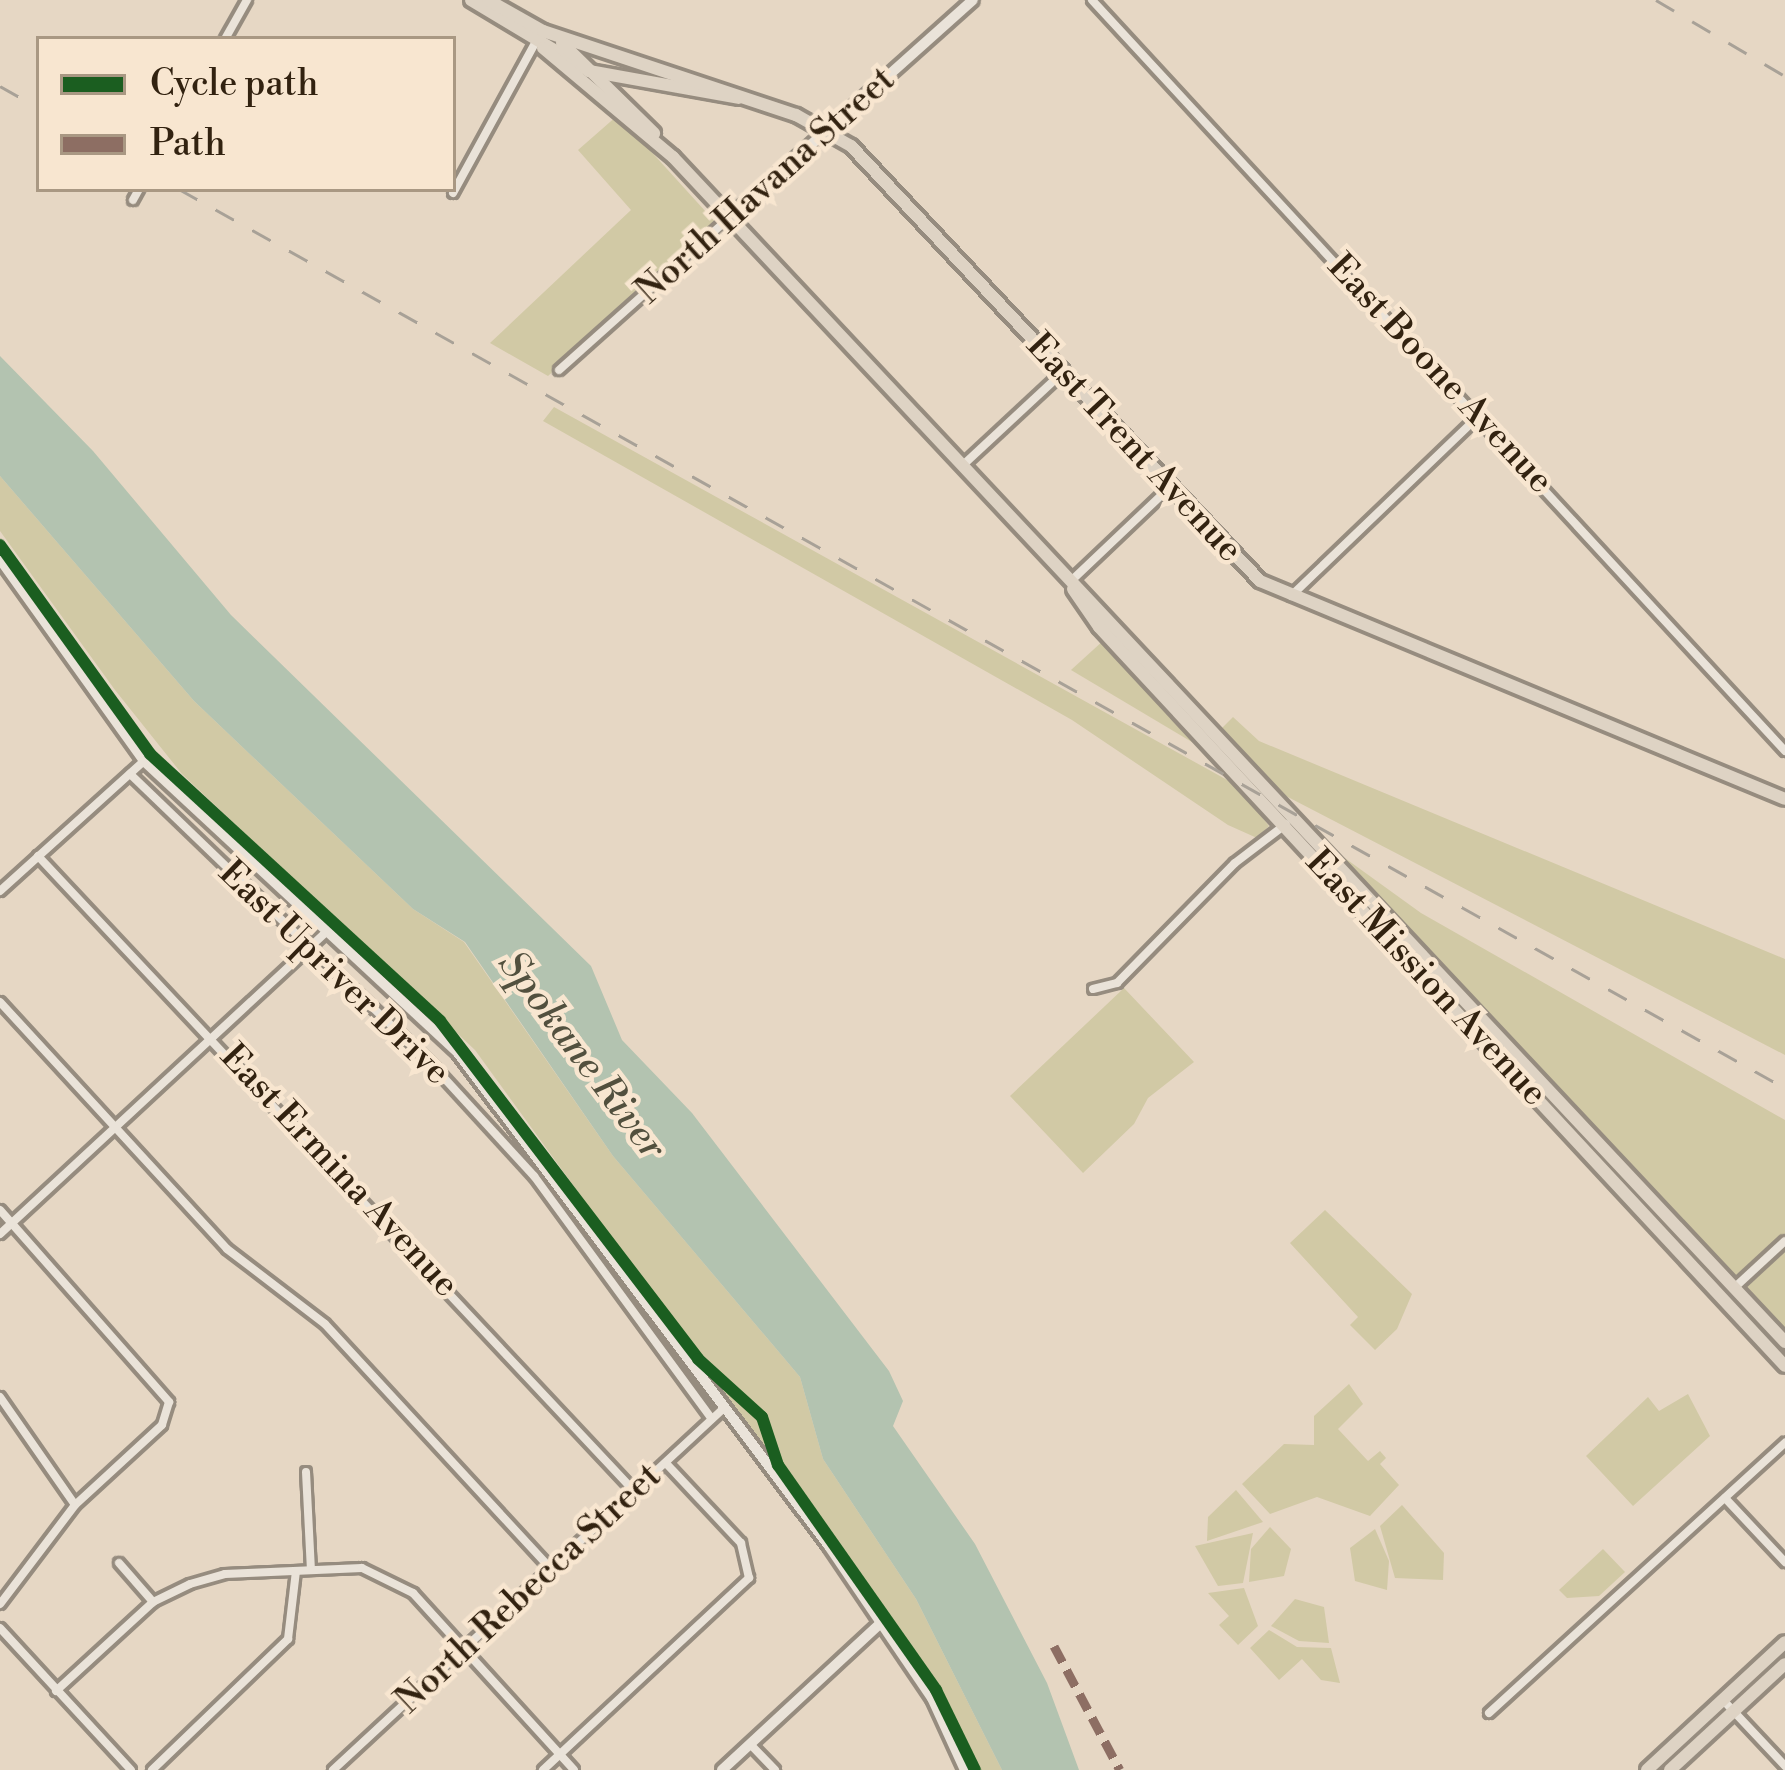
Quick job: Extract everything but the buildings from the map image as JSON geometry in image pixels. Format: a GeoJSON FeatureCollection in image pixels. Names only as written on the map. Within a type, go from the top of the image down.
{"type":"FeatureCollection","features":[{"type":"Feature","properties":{"kind":"main road","name":"East Trent Avenue"},"geometry":{"type":"LineString","coordinates":[[471,0],[604,76],[740,98]]}},
{"type":"Feature","properties":{"kind":"main road","name":"East Trent Avenue"},"geometry":{"type":"LineString","coordinates":[[488,0],[541,41],[740,98],[830,132],[870,164],[1253,576],[1291,596],[1785,798]]}},
{"type":"Feature","properties":{"kind":"main road","name":"East Mission Avenue"},"geometry":{"type":"LineString","coordinates":[[541,41],[673,157]]}},
{"type":"Feature","properties":{"kind":"main road","name":"East Mission Avenue"},"geometry":{"type":"LineString","coordinates":[[604,76],[673,157],[1070,586],[1081,606],[1785,1366]]}},
{"type":"Feature","properties":{"kind":"main road","name":"East Mission Avenue"},"geometry":{"type":"LineString","coordinates":[[1070,586],[1091,597],[1785,1342]]}},
{"type":"Feature","properties":{"kind":"main road"},"geometry":{"type":"LineString","coordinates":[[1647,1770],[1785,1642]]}},
{"type":"Feature","properties":{"kind":"main road"},"geometry":{"type":"LineString","coordinates":[[1670,1770],[1785,1664]]}},
{"type":"Feature","properties":{"kind":"street"},"geometry":{"type":"LineString","coordinates":[[227,36],[247,0]]}},
{"type":"Feature","properties":{"kind":"street","name":"North Havana Street"},"geometry":{"type":"LineString","coordinates":[[559,370],[973,0]]}},
{"type":"Feature","properties":{"kind":"street","name":"East Boone Avenue"},"geometry":{"type":"LineString","coordinates":[[1092,0],[1480,415],[1785,751]]}},
{"type":"Feature","properties":{"kind":"street"},"geometry":{"type":"LineString","coordinates":[[456,188],[541,41]]}},
{"type":"Feature","properties":{"kind":"street"},"geometry":{"type":"LineString","coordinates":[[133,200],[137,192]]}},
{"type":"Feature","properties":{"kind":"street"},"geometry":{"type":"LineString","coordinates":[[961,467],[1063,372]]}},
{"type":"Feature","properties":{"kind":"street"},"geometry":{"type":"LineString","coordinates":[[1291,596],[1480,415]]}},
{"type":"Feature","properties":{"kind":"street"},"geometry":{"type":"LineString","coordinates":[[1070,586],[1170,487]]}},
{"type":"Feature","properties":{"kind":"street","name":"East Upriver Drive"},"geometry":{"type":"LineString","coordinates":[[0,559],[144,760],[458,1053],[712,1419]]}},
{"type":"Feature","properties":{"kind":"street"},"geometry":{"type":"LineString","coordinates":[[0,891],[144,760]]}},
{"type":"Feature","properties":{"kind":"street","name":"East Upriver Drive"},"geometry":{"type":"LineString","coordinates":[[130,774],[540,1172],[724,1408],[882,1622],[932,1698],[965,1770]]}},
{"type":"Feature","properties":{"kind":"street"},"geometry":{"type":"LineString","coordinates":[[1093,989],[1117,983],[1235,863],[1296,815]]}},
{"type":"Feature","properties":{"kind":"street","name":"East Ermina Avenue"},"geometry":{"type":"LineString","coordinates":[[38,856],[214,1036],[635,1492]]}},
{"type":"Feature","properties":{"kind":"street"},"geometry":{"type":"LineString","coordinates":[[0,1234],[328,930]]}},
{"type":"Feature","properties":{"kind":"street"},"geometry":{"type":"LineString","coordinates":[[0,1002],[227,1249],[325,1324],[551,1569]]}},
{"type":"Feature","properties":{"kind":"street"},"geometry":{"type":"LineString","coordinates":[[0,1210],[169,1402],[161,1425],[75,1505],[0,1604]]}},
{"type":"Feature","properties":{"kind":"street"},"geometry":{"type":"LineString","coordinates":[[1734,1288],[1785,1241]]}},
{"type":"Feature","properties":{"kind":"street"},"geometry":{"type":"LineString","coordinates":[[0,1397],[75,1505]]}},
{"type":"Feature","properties":{"kind":"street","name":"North Rebecca Street"},"geometry":{"type":"LineString","coordinates":[[333,1770],[724,1408]]}},
{"type":"Feature","properties":{"kind":"street"},"geometry":{"type":"LineString","coordinates":[[1489,1713],[1785,1443]]}},
{"type":"Feature","properties":{"kind":"street"},"geometry":{"type":"LineString","coordinates":[[542,1770],[741,1589],[750,1565],[740,1543],[666,1463]]}},
{"type":"Feature","properties":{"kind":"street"},"geometry":{"type":"LineString","coordinates":[[306,1472],[311,1570]]}},
{"type":"Feature","properties":{"kind":"street"},"geometry":{"type":"LineString","coordinates":[[1725,1498],[1785,1562]]}},
{"type":"Feature","properties":{"kind":"street"},"geometry":{"type":"LineString","coordinates":[[119,1563],[153,1602]]}},
{"type":"Feature","properties":{"kind":"street"},"geometry":{"type":"LineString","coordinates":[[56,1691],[153,1602],[225,1574],[362,1568],[400,1582],[574,1770]]}},
{"type":"Feature","properties":{"kind":"street"},"geometry":{"type":"LineString","coordinates":[[152,1770],[288,1639],[298,1604],[296,1571]]}},
{"type":"Feature","properties":{"kind":"street"},"geometry":{"type":"LineString","coordinates":[[722,1770],[882,1622]]}},
{"type":"Feature","properties":{"kind":"street"},"geometry":{"type":"LineString","coordinates":[[0,1628],[130,1770]]}},
{"type":"Feature","properties":{"kind":"street"},"geometry":{"type":"LineString","coordinates":[[1723,1700],[1785,1766]]}},
{"type":"Feature","properties":{"kind":"street"},"geometry":{"type":"LineString","coordinates":[[750,1744],[775,1770]]}},
{"type":"Feature","properties":{"kind":"shaded area"},"geometry":{"type":"Polygon","coordinates":[[[618,115],[716,223],[548,376],[490,343],[631,210],[578,150],[618,115]]]}},
{"type":"Feature","properties":{"kind":"shaded area"},"geometry":{"type":"Polygon","coordinates":[[[554,407],[1238,786],[1269,826],[1257,838],[1228,825],[1072,720],[543,421],[554,407]]]}},
{"type":"Feature","properties":{"kind":"shaded area"},"geometry":{"type":"Polygon","coordinates":[[[0,476],[194,701],[413,909],[464,942],[613,1156],[800,1377],[823,1459],[916,1599],[1002,1770],[979,1770],[943,1694],[475,1050],[182,774],[115,690],[0,531],[0,476]]]}},
{"type":"Feature","properties":{"kind":"shaded area"},"geometry":{"type":"Polygon","coordinates":[[[1104,640],[1212,754],[1071,670],[1104,640]]]}},
{"type":"Feature","properties":{"kind":"shaded area"},"geometry":{"type":"Polygon","coordinates":[[[1233,717],[1259,741],[1785,959],[1785,1055],[1284,795],[1222,728],[1233,717]]]}},
{"type":"Feature","properties":{"kind":"shaded area"},"geometry":{"type":"Polygon","coordinates":[[[1342,856],[1421,913],[1785,1120],[1785,1333],[1342,856]]]}},
{"type":"Feature","properties":{"kind":"shaded area"},"geometry":{"type":"Polygon","coordinates":[[[1124,988],[1194,1062],[1148,1098],[1134,1124],[1083,1173],[1010,1096],[1124,988]]]}},
{"type":"Feature","properties":{"kind":"shaded area"},"geometry":{"type":"Polygon","coordinates":[[[1325,1210],[1412,1294],[1397,1329],[1375,1350],[1350,1325],[1358,1317],[1290,1243],[1325,1210]]]}},
{"type":"Feature","properties":{"kind":"shaded area"},"geometry":{"type":"Polygon","coordinates":[[[1349,1384],[1363,1404],[1338,1429],[1368,1461],[1380,1451],[1386,1458],[1380,1464],[1399,1485],[1370,1516],[1317,1497],[1270,1514],[1242,1484],[1284,1444],[1314,1445],[1314,1416],[1349,1384]]]}},
{"type":"Feature","properties":{"kind":"shaded area"},"geometry":{"type":"Polygon","coordinates":[[[1688,1394],[1710,1436],[1633,1506],[1586,1456],[1648,1397],[1659,1411],[1688,1394]]]}},
{"type":"Feature","properties":{"kind":"shaded area"},"geometry":{"type":"Polygon","coordinates":[[[1236,1490],[1263,1522],[1207,1541],[1208,1517],[1236,1490]]]}},
{"type":"Feature","properties":{"kind":"shaded area"},"geometry":{"type":"Polygon","coordinates":[[[1402,1505],[1444,1553],[1443,1580],[1395,1578],[1380,1526],[1402,1505]]]}},
{"type":"Feature","properties":{"kind":"shaded area"},"geometry":{"type":"Polygon","coordinates":[[[1270,1527],[1291,1549],[1284,1576],[1249,1582],[1251,1549],[1270,1527]]]}},
{"type":"Feature","properties":{"kind":"shaded area"},"geometry":{"type":"Polygon","coordinates":[[[1375,1529],[1389,1561],[1387,1590],[1355,1581],[1350,1548],[1375,1529]]]}},
{"type":"Feature","properties":{"kind":"shaded area"},"geometry":{"type":"Polygon","coordinates":[[[1253,1533],[1243,1583],[1218,1586],[1195,1546],[1253,1533]]]}},
{"type":"Feature","properties":{"kind":"shaded area"},"geometry":{"type":"Polygon","coordinates":[[[1603,1549],[1625,1572],[1599,1596],[1567,1598],[1559,1590],[1603,1549]]]}},
{"type":"Feature","properties":{"kind":"shaded area"},"geometry":{"type":"Polygon","coordinates":[[[1244,1588],[1258,1626],[1238,1645],[1219,1625],[1229,1616],[1208,1593],[1244,1588]]]}},
{"type":"Feature","properties":{"kind":"shaded area"},"geometry":{"type":"Polygon","coordinates":[[[1295,1599],[1324,1607],[1329,1643],[1299,1641],[1271,1626],[1295,1599]]]}},
{"type":"Feature","properties":{"kind":"shaded area"},"geometry":{"type":"Polygon","coordinates":[[[1269,1630],[1297,1647],[1331,1648],[1340,1683],[1321,1680],[1302,1659],[1279,1680],[1250,1648],[1269,1630]]]}},
{"type":"Feature","properties":{"kind":"water","name":"Spokane River"},"geometry":{"type":"Polygon","coordinates":[[[0,356],[93,451],[231,615],[591,966],[622,1040],[692,1113],[889,1371],[903,1401],[893,1426],[975,1544],[1047,1683],[1079,1770],[1002,1770],[916,1599],[823,1459],[800,1377],[613,1156],[465,942],[413,909],[194,701],[0,476],[0,356]]]}},
{"type":"Feature","properties":{"kind":"railway"},"geometry":{"type":"LineString","coordinates":[[1656,0],[1785,76]]}},
{"type":"Feature","properties":{"kind":"railway"},"geometry":{"type":"LineString","coordinates":[[0,86],[36,106]]}},
{"type":"Feature","properties":{"kind":"railway"},"geometry":{"type":"LineString","coordinates":[[184,192],[1785,1088]]}},
{"type":"Feature","properties":{"kind":"marked path"},"geometry":{"type":"LineString","coordinates":[[1054,1646],[1120,1770]]}},
{"type":"Feature","properties":{"kind":"cycle path"},"geometry":{"type":"LineString","coordinates":[[0,545],[150,754],[440,1021],[698,1359],[762,1417],[778,1465],[936,1690],[975,1770]]}}]}
